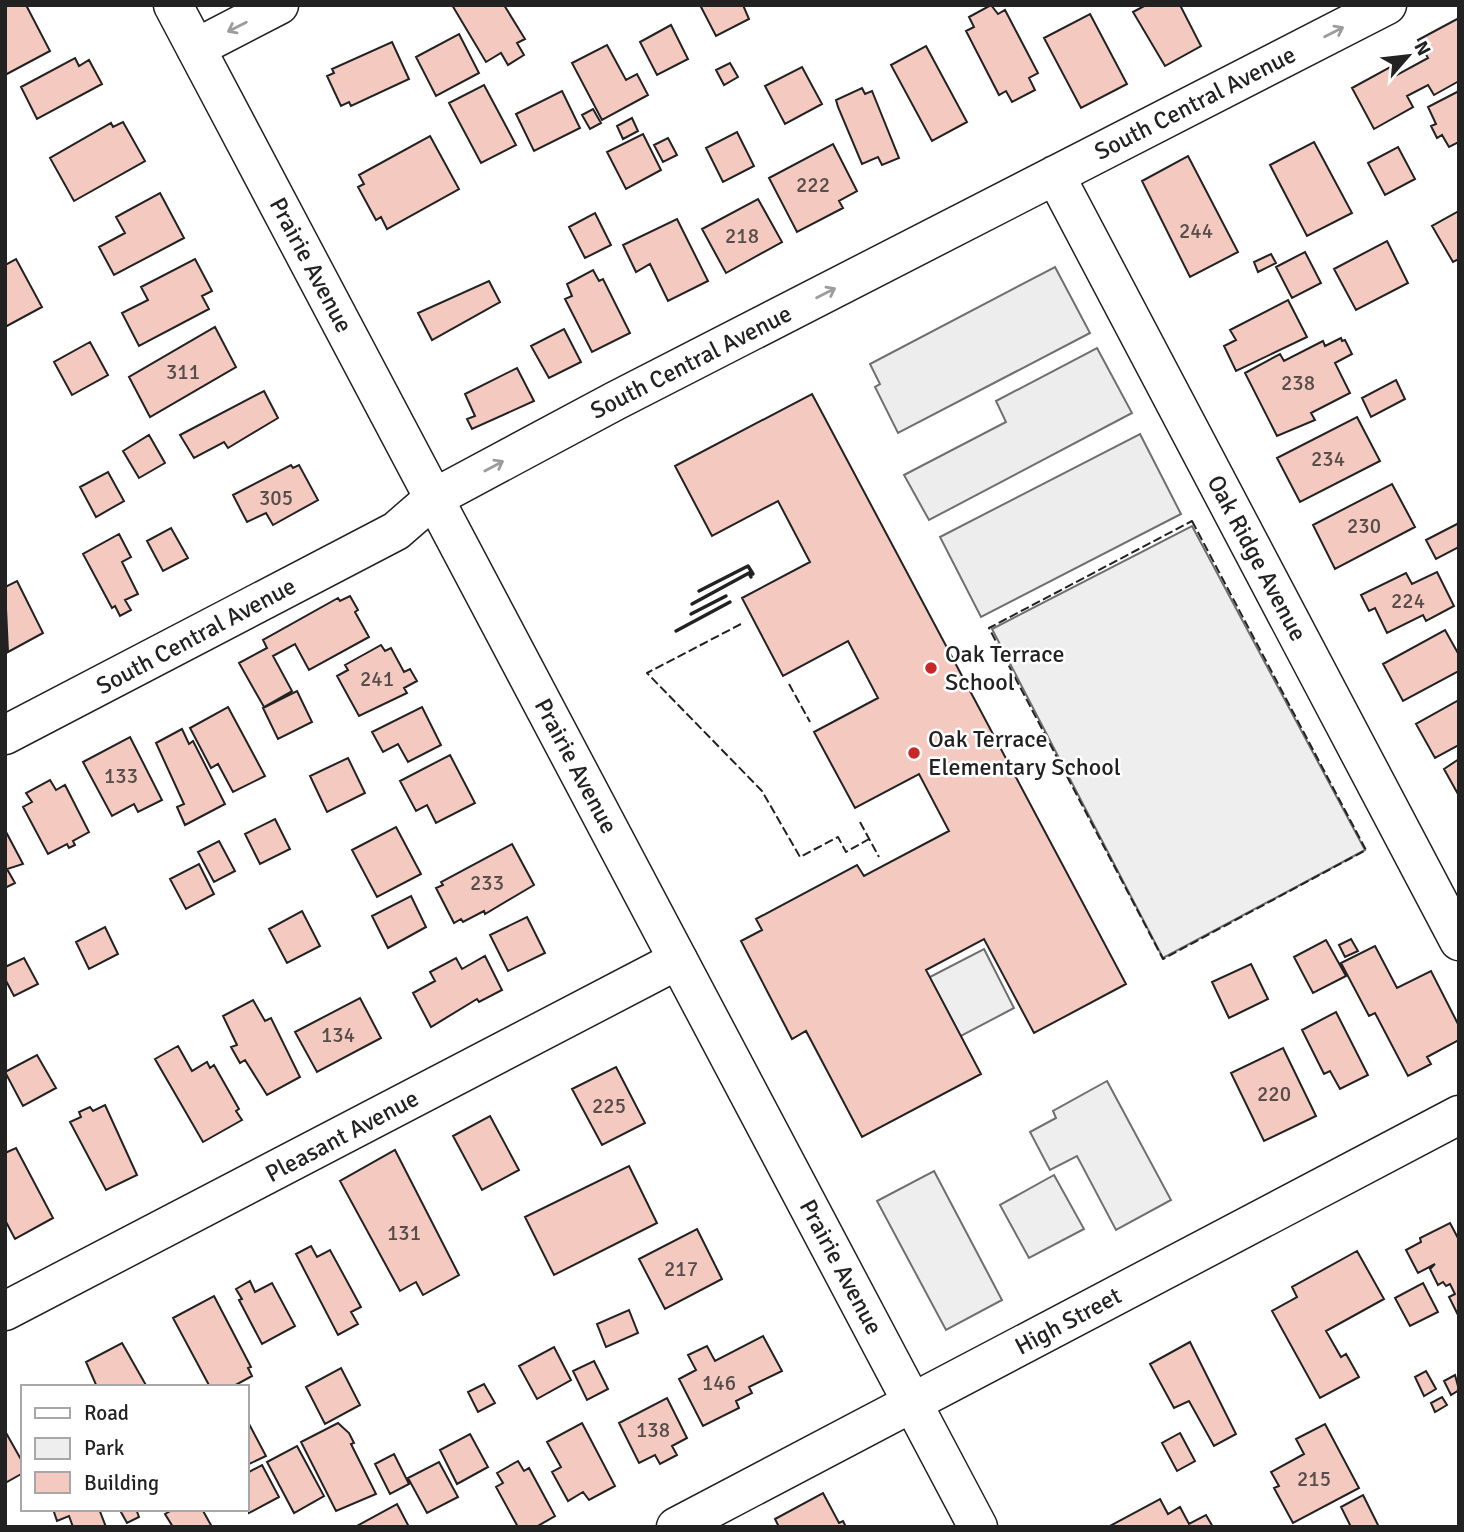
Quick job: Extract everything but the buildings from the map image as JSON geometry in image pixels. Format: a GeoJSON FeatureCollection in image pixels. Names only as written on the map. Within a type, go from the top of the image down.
{"type":"FeatureCollection","features":[{"type":"Feature","properties":{"kind":"street","name":"Prairie Avenue"},"geometry":{"type":"LineString","coordinates":[[173,5],[978,1527]]}},
{"type":"Feature","properties":{"kind":"street"},"geometry":{"type":"LineString","coordinates":[[196,48],[279,5]]}},
{"type":"Feature","properties":{"kind":"street","name":"South Central Avenue"},"geometry":{"type":"LineString","coordinates":[[5,735],[396,531],[434,498],[615,401],[1387,5]]}},
{"type":"Feature","properties":{"kind":"street","name":"Oak Ridge Avenue"},"geometry":{"type":"LineString","coordinates":[[1055,175],[1459,941]]}},
{"type":"Feature","properties":{"kind":"street","name":"Pleasant Avenue"},"geometry":{"type":"LineString","coordinates":[[5,1311],[678,960]]}},
{"type":"Feature","properties":{"kind":"street","name":"High Street"},"geometry":{"type":"LineString","coordinates":[[676,1527],[1459,1115]]}},
{"type":"Feature","properties":{"kind":"green space"},"geometry":{"type":"Polygon","coordinates":[[[1192,526],[1365,850],[1163,958],[992,629],[1192,526]]]}},
{"type":"Feature","properties":{"kind":"green space"},"geometry":{"type":"Polygon","coordinates":[[[984,949],[1014,1008],[959,1037],[928,978],[984,949]]]}},
{"type":"Feature","properties":{"kind":"green space"},"geometry":{"type":"Polygon","coordinates":[[[1107,1081],[1171,1200],[1116,1230],[1077,1156],[1050,1170],[1030,1132],[1056,1118],[1053,1111],[1107,1081]]]}},
{"type":"Feature","properties":{"kind":"green space"},"geometry":{"type":"Polygon","coordinates":[[[934,1171],[1002,1300],[946,1330],[877,1201],[934,1171]]]}},
{"type":"Feature","properties":{"kind":"green space"},"geometry":{"type":"Polygon","coordinates":[[[1054,1175],[1084,1229],[1029,1258],[1000,1205],[1054,1175]]]}},
{"type":"Feature","properties":{"kind":"shaded area"},"geometry":{"type":"Polygon","coordinates":[[[1055,267],[1090,333],[898,433],[875,387],[880,384],[870,364],[1055,267]]]}},
{"type":"Feature","properties":{"kind":"shaded area"},"geometry":{"type":"Polygon","coordinates":[[[1097,348],[1132,413],[929,520],[904,475],[1006,422],[996,401],[1097,348]]]}},
{"type":"Feature","properties":{"kind":"shaded area"},"geometry":{"type":"Polygon","coordinates":[[[1140,434],[1181,514],[981,617],[940,537],[1140,434]]]}},
{"type":"Feature","properties":{"kind":"fence"},"geometry":{"type":"LineString","coordinates":[[1192,521],[1366,850],[1163,959],[989,628],[1192,521]]}},
{"type":"Feature","properties":{"kind":"fence"},"geometry":{"type":"LineString","coordinates":[[741,624],[647,673],[762,791],[800,857],[838,837],[846,852],[869,839]]}},
{"type":"Feature","properties":{"kind":"fence"},"geometry":{"type":"LineString","coordinates":[[789,684],[810,722]]}},
{"type":"Feature","properties":{"kind":"fence"},"geometry":{"type":"LineString","coordinates":[[860,822],[879,857]]}},
{"type":"Feature","properties":{"kind":"wall"},"geometry":{"type":"LineString","coordinates":[[699,591],[748,566],[753,574]]}},
{"type":"Feature","properties":{"kind":"wall"},"geometry":{"type":"LineString","coordinates":[[692,604],[749,573],[751,577]]}},
{"type":"Feature","properties":{"kind":"wall"},"geometry":{"type":"LineString","coordinates":[[691,614],[726,596]]}},
{"type":"Feature","properties":{"kind":"wall"},"geometry":{"type":"LineString","coordinates":[[676,631],[730,602]]}},
{"type":"Feature","properties":{"kind":"place","name":"Oak Terrace School"},"geometry":{"type":"Point","coordinates":[931,668]}},
{"type":"Feature","properties":{"kind":"place","name":"Oak Terrace Elementary School"},"geometry":{"type":"Point","coordinates":[914,753]}}]}
